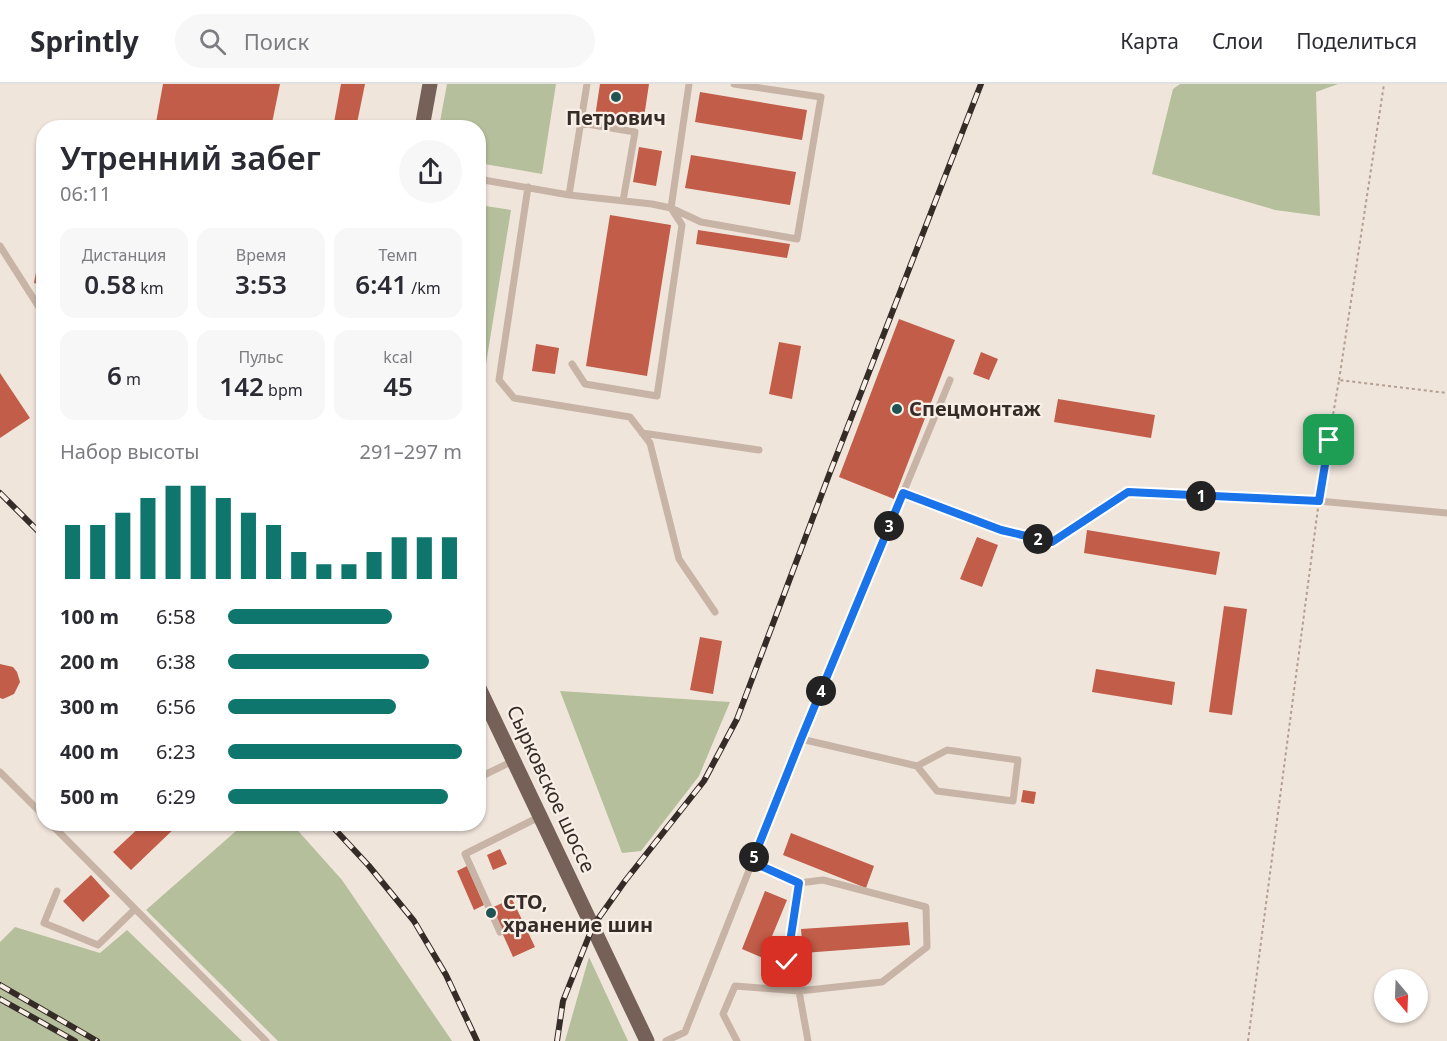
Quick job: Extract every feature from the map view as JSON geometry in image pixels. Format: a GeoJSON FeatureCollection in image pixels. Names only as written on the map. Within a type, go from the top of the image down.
{"type":"FeatureCollection","features":[{"type":"Feature","properties":{"kind":"main road"},"geometry":{"type":"LineString","coordinates":[[423,120],[430,84]]}},
{"type":"Feature","properties":{"kind":"main road","name":"Сырковское шоссе"},"geometry":{"type":"LineString","coordinates":[[486,703],[647,1041]]}},
{"type":"Feature","properties":{"kind":"lane"},"geometry":{"type":"LineString","coordinates":[[569,195],[587,84]]}},
{"type":"Feature","properties":{"kind":"lane"},"geometry":{"type":"LineString","coordinates":[[572,364],[585,384],[657,396],[682,225],[671,208],[689,84]]}},
{"type":"Feature","properties":{"kind":"lane"},"geometry":{"type":"LineString","coordinates":[[486,180],[569,195],[671,208],[701,222],[797,238],[821,97],[734,84]]}},
{"type":"Feature","properties":{"kind":"lane"},"geometry":{"type":"LineString","coordinates":[[581,123],[635,132],[623,201]]}},
{"type":"Feature","properties":{"kind":"lane"},"geometry":{"type":"LineString","coordinates":[[528,187],[499,380],[514,398],[630,417],[650,443],[679,559],[715,612]]}},
{"type":"Feature","properties":{"kind":"lane"},"geometry":{"type":"LineString","coordinates":[[0,246],[36,302]]}},
{"type":"Feature","properties":{"kind":"lane"},"geometry":{"type":"LineString","coordinates":[[666,1041],[684,1032],[801,739],[950,380]]}},
{"type":"Feature","properties":{"kind":"lane"},"geometry":{"type":"LineString","coordinates":[[642,433],[759,450]]}},
{"type":"Feature","properties":{"kind":"lane"},"geometry":{"type":"LineString","coordinates":[[903,493],[1001,530],[1052,542],[1128,492],[1319,501],[1447,513]]}},
{"type":"Feature","properties":{"kind":"lane"},"geometry":{"type":"LineString","coordinates":[[801,739],[917,766],[937,791],[1013,801],[1018,760],[947,750],[917,766]]}},
{"type":"Feature","properties":{"kind":"lane"},"geometry":{"type":"LineString","coordinates":[[486,774],[513,761]]}},
{"type":"Feature","properties":{"kind":"lane"},"geometry":{"type":"LineString","coordinates":[[0,772],[36,808]]}},
{"type":"Feature","properties":{"kind":"lane"},"geometry":{"type":"LineString","coordinates":[[500,932],[465,854],[540,817]]}},
{"type":"Feature","properties":{"kind":"lane"},"geometry":{"type":"LineString","coordinates":[[58,831],[266,1041]]}},
{"type":"Feature","properties":{"kind":"lane"},"geometry":{"type":"LineString","coordinates":[[738,1041],[723,1014],[735,986],[799,991],[882,982],[927,947],[926,907],[823,880],[799,883],[752,862]]}},
{"type":"Feature","properties":{"kind":"lane"},"geometry":{"type":"LineString","coordinates":[[799,883],[787,962],[799,991],[808,1041]]}},
{"type":"Feature","properties":{"kind":"lane"},"geometry":{"type":"LineString","coordinates":[[57,891],[44,923],[98,945],[135,909]]}},
{"type":"Feature","properties":{"kind":"path"},"geometry":{"type":"LineString","coordinates":[[1248,1041],[1319,501],[1384,84]]}},
{"type":"Feature","properties":{"kind":"path"},"geometry":{"type":"LineString","coordinates":[[1339,380],[1447,393]]}},
{"type":"Feature","properties":{"kind":"green space"},"geometry":{"type":"Polygon","coordinates":[[[447,84],[556,84],[542,174],[486,164],[486,120],[440,120],[447,84]]]}},
{"type":"Feature","properties":{"kind":"green space"},"geometry":{"type":"Polygon","coordinates":[[[1180,84],[1338,84],[1316,92],[1320,216],[1275,210],[1152,174],[1173,89],[1180,84]]]}},
{"type":"Feature","properties":{"kind":"green space"},"geometry":{"type":"Polygon","coordinates":[[[486,206],[511,210],[486,364],[486,206]]]}},
{"type":"Feature","properties":{"kind":"green space"},"geometry":{"type":"Polygon","coordinates":[[[560,691],[730,702],[699,776],[641,851],[622,853],[560,691]]]}},
{"type":"Feature","properties":{"kind":"green space"},"geometry":{"type":"Polygon","coordinates":[[[236,831],[298,831],[342,880],[452,1041],[278,1041],[146,910],[236,831]]]}},
{"type":"Feature","properties":{"kind":"green space"},"geometry":{"type":"Polygon","coordinates":[[[15,927],[100,953],[127,930],[242,1041],[0,1041],[0,942],[15,927]]]}},
{"type":"Feature","properties":{"kind":"green space"},"geometry":{"type":"Polygon","coordinates":[[[589,957],[628,1041],[565,1041],[589,957]]]}},
{"type":"Feature","properties":{"kind":"building"},"geometry":{"type":"Polygon","coordinates":[[[163,84],[280,84],[273,120],[156,120],[163,84]]]}},
{"type":"Feature","properties":{"kind":"building"},"geometry":{"type":"Polygon","coordinates":[[[341,84],[365,84],[358,120],[334,120],[341,84]]]}},
{"type":"Feature","properties":{"kind":"building"},"geometry":{"type":"Polygon","coordinates":[[[600,84],[649,84],[643,124],[595,117],[600,84]]]}},
{"type":"Feature","properties":{"kind":"building"},"geometry":{"type":"Polygon","coordinates":[[[700,92],[807,110],[802,140],[695,122],[700,92]]]}},
{"type":"Feature","properties":{"kind":"building"},"geometry":{"type":"Polygon","coordinates":[[[639,147],[662,151],[656,186],[633,182],[639,147]]]}},
{"type":"Feature","properties":{"kind":"building"},"geometry":{"type":"Polygon","coordinates":[[[691,155],[796,172],[790,205],[685,188],[691,155]]]}},
{"type":"Feature","properties":{"kind":"building"},"geometry":{"type":"Polygon","coordinates":[[[610,215],[671,225],[647,376],[586,366],[610,215]]]}},
{"type":"Feature","properties":{"kind":"building"},"geometry":{"type":"Polygon","coordinates":[[[698,230],[790,244],[787,258],[696,244],[698,230]]]}},
{"type":"Feature","properties":{"kind":"building","name":"Спецмонтаж"},"geometry":{"type":"Polygon","coordinates":[[[899,319],[955,340],[894,499],[839,477],[899,319]]]}},
{"type":"Feature","properties":{"kind":"building"},"geometry":{"type":"Polygon","coordinates":[[[779,342],[801,346],[792,399],[769,394],[779,342]]]}},
{"type":"Feature","properties":{"kind":"building"},"geometry":{"type":"Polygon","coordinates":[[[536,344],[559,348],[555,374],[532,371],[536,344]]]}},
{"type":"Feature","properties":{"kind":"building"},"geometry":{"type":"Polygon","coordinates":[[[981,352],[998,359],[989,380],[973,374],[981,352]]]}},
{"type":"Feature","properties":{"kind":"building"},"geometry":{"type":"Polygon","coordinates":[[[0,373],[30,418],[0,438],[0,373]]]}},
{"type":"Feature","properties":{"kind":"building"},"geometry":{"type":"Polygon","coordinates":[[[1058,399],[1155,415],[1151,438],[1054,422],[1058,399]]]}},
{"type":"Feature","properties":{"kind":"building"},"geometry":{"type":"Polygon","coordinates":[[[1087,530],[1220,552],[1216,575],[1084,553],[1087,530]]]}},
{"type":"Feature","properties":{"kind":"building"},"geometry":{"type":"Polygon","coordinates":[[[977,537],[998,545],[982,587],[960,579],[977,537]]]}},
{"type":"Feature","properties":{"kind":"building"},"geometry":{"type":"Polygon","coordinates":[[[1224,606],[1247,609],[1232,715],[1209,712],[1224,606]]]}},
{"type":"Feature","properties":{"kind":"building"},"geometry":{"type":"Polygon","coordinates":[[[700,637],[722,641],[713,694],[690,690],[700,637]]]}},
{"type":"Feature","properties":{"kind":"building"},"geometry":{"type":"Polygon","coordinates":[[[0,664],[13,667],[20,682],[14,694],[3,699],[0,698],[0,664]]]}},
{"type":"Feature","properties":{"kind":"building"},"geometry":{"type":"Polygon","coordinates":[[[1096,669],[1175,682],[1172,705],[1092,692],[1096,669]]]}},
{"type":"Feature","properties":{"kind":"building"},"geometry":{"type":"Polygon","coordinates":[[[1023,790],[1036,792],[1034,804],[1021,802],[1023,790]]]}},
{"type":"Feature","properties":{"kind":"building"},"geometry":{"type":"Polygon","coordinates":[[[136,831],[172,831],[131,870],[113,852],[136,831]]]}},
{"type":"Feature","properties":{"kind":"building"},"geometry":{"type":"Polygon","coordinates":[[[791,833],[874,866],[866,888],[783,855],[791,833]]]}},
{"type":"Feature","properties":{"kind":"building"},"geometry":{"type":"Polygon","coordinates":[[[500,849],[507,864],[493,870],[487,855],[500,849]]]}},
{"type":"Feature","properties":{"kind":"building"},"geometry":{"type":"Polygon","coordinates":[[[467,866],[484,905],[474,910],[457,871],[467,866]]]}},
{"type":"Feature","properties":{"kind":"building"},"geometry":{"type":"Polygon","coordinates":[[[91,875],[110,896],[83,922],[63,901],[91,875]]]}},
{"type":"Feature","properties":{"kind":"building"},"geometry":{"type":"Polygon","coordinates":[[[765,891],[787,900],[763,958],[742,949],[765,891]]]}},
{"type":"Feature","properties":{"kind":"building"},"geometry":{"type":"Polygon","coordinates":[[[512,899],[535,947],[513,957],[491,908],[512,899]]]}},
{"type":"Feature","properties":{"kind":"building"},"geometry":{"type":"Polygon","coordinates":[[[908,922],[910,945],[803,953],[801,929],[908,922]]]}},
{"type":"Feature","properties":{"kind":"railway"},"geometry":{"type":"LineString","coordinates":[[557,1041],[563,1001],[593,926],[625,881],[704,781],[737,719],[981,84]]}},
{"type":"Feature","properties":{"kind":"railway"},"geometry":{"type":"LineString","coordinates":[[0,493],[36,529]]}},
{"type":"Feature","properties":{"kind":"railway"},"geometry":{"type":"LineString","coordinates":[[336,831],[414,921],[446,975],[477,1041]]}},
{"type":"Feature","properties":{"kind":"railway"},"geometry":{"type":"LineString","coordinates":[[0,985],[97,1041]]}},
{"type":"Feature","properties":{"kind":"railway"},"geometry":{"type":"LineString","coordinates":[[0,999],[75,1041]]}},
{"type":"Feature","properties":{"kind":"place","name":"Петрович"},"geometry":{"type":"Point","coordinates":[616,97]}},
{"type":"Feature","properties":{"kind":"place","name":"Спецмонтаж"},"geometry":{"type":"Point","coordinates":[897,409]}},
{"type":"Feature","properties":{"kind":"place","name":"СТО, хранение шин"},"geometry":{"type":"Point","coordinates":[491,913]}},
{"type":"Feature","properties":{"kind":"route"},"geometry":{"type":"LineString","coordinates":[[787,962],[799,883],[752,862],[903,493],[1001,530],[1052,542],[1128,492],[1319,501],[1329,440]]}}]}
